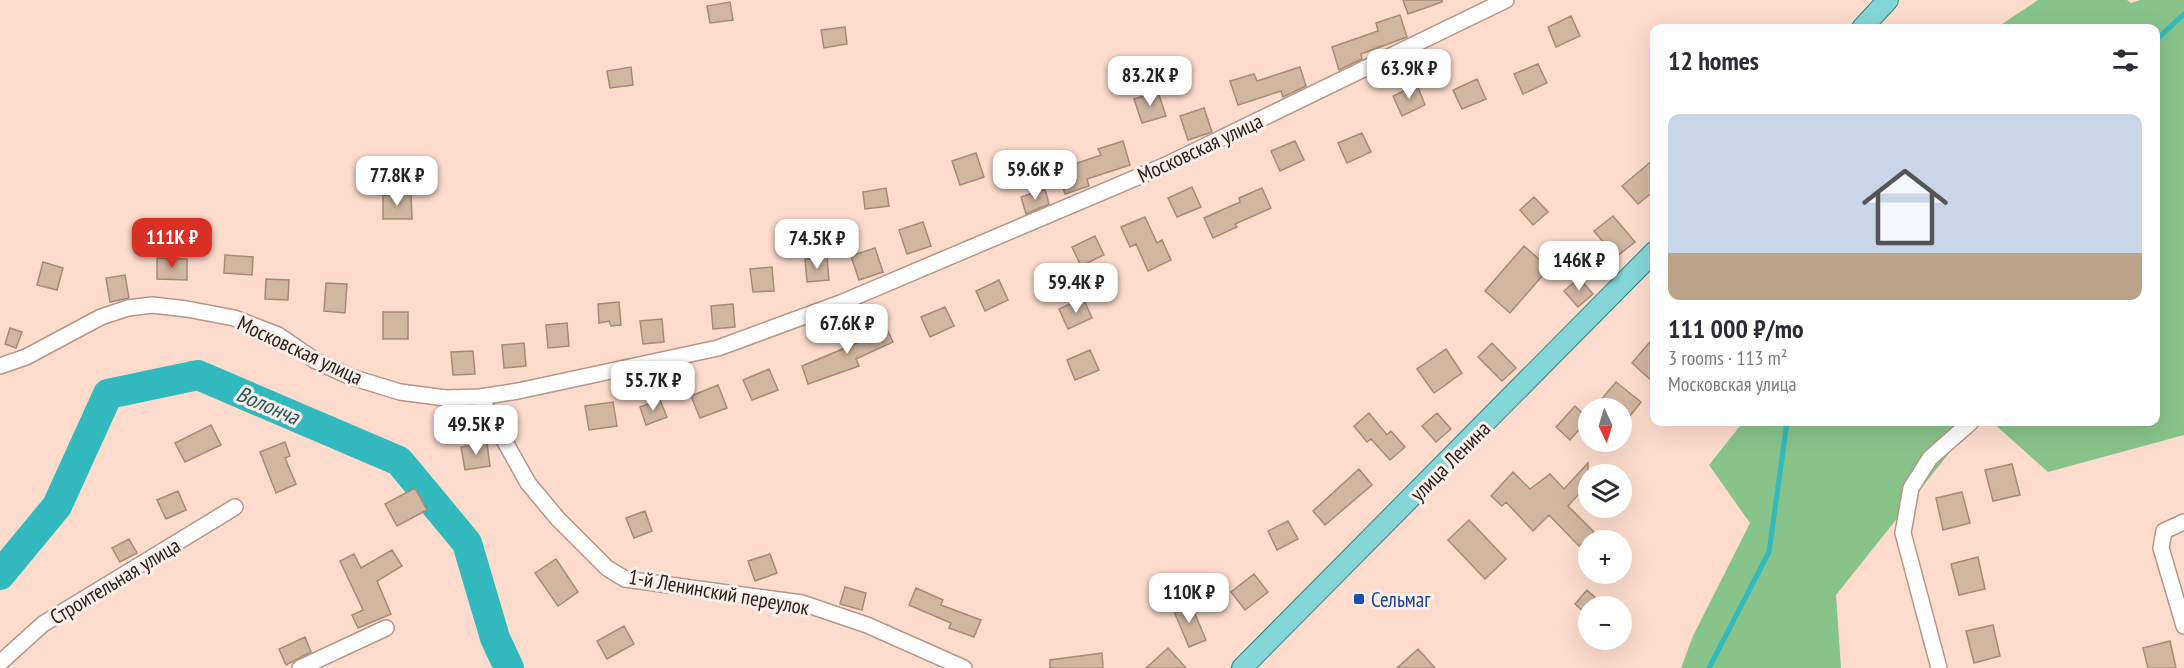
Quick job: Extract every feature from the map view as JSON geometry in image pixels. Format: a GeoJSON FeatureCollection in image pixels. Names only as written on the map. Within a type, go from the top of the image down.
{"type":"FeatureCollection","features":[{"type":"Feature","properties":{"kind":"main road"},"geometry":{"type":"LineString","coordinates":[[1866,24],[1888,0]]}},
{"type":"Feature","properties":{"kind":"main road","name":"улица Ленина"},"geometry":{"type":"LineString","coordinates":[[1242,668],[1471,440],[1650,256]]}},
{"type":"Feature","properties":{"kind":"street","name":"Московская улица"},"geometry":{"type":"LineString","coordinates":[[0,366],[26,357],[101,317],[128,308],[152,305],[234,318],[278,335],[316,361],[351,377],[400,392],[446,398],[480,397],[718,348],[843,302],[1166,165],[1506,0]]}},
{"type":"Feature","properties":{"kind":"street","name":"1-й Ленинский переулок"},"geometry":{"type":"LineString","coordinates":[[480,397],[528,483],[558,519],[608,568],[625,579],[802,603],[867,625],[964,668]]}},
{"type":"Feature","properties":{"kind":"street"},"geometry":{"type":"LineString","coordinates":[[1939,668],[1903,534],[1911,488],[1930,458],[1966,426]]}},
{"type":"Feature","properties":{"kind":"street","name":"Строительная улица"},"geometry":{"type":"LineString","coordinates":[[0,663],[44,624],[235,507]]}},
{"type":"Feature","properties":{"kind":"street"},"geometry":{"type":"LineString","coordinates":[[2184,522],[2164,531],[2162,548],[2184,626]]}},
{"type":"Feature","properties":{"kind":"street"},"geometry":{"type":"LineString","coordinates":[[300,668],[386,628]]}},
{"type":"Feature","properties":{"kind":"green space"},"geometry":{"type":"Polygon","coordinates":[[[2038,0],[2127,0],[2131,3],[2140,0],[2184,0],[2184,435],[2048,472],[1996,426],[2160,426],[2160,24],[2002,24],[2038,0]]]}},
{"type":"Feature","properties":{"kind":"green space"},"geometry":{"type":"Polygon","coordinates":[[[1740,426],[1971,426],[1836,595],[1841,668],[1681,668],[1693,636],[1750,523],[1709,465],[1740,426]]]}},
{"type":"Feature","properties":{"kind":"building"},"geometry":{"type":"Polygon","coordinates":[[[1403,0],[1442,0],[1442,2],[1408,14],[1403,0]]]}},
{"type":"Feature","properties":{"kind":"building"},"geometry":{"type":"Polygon","coordinates":[[[730,2],[733,20],[710,23],[707,6],[730,2]]]}},
{"type":"Feature","properties":{"kind":"building"},"geometry":{"type":"Polygon","coordinates":[[[1400,15],[1407,37],[1361,54],[1362,59],[1339,70],[1332,47],[1378,31],[1376,23],[1400,15]]]}},
{"type":"Feature","properties":{"kind":"building"},"geometry":{"type":"Polygon","coordinates":[[[1571,16],[1580,36],[1556,47],[1548,27],[1571,16]]]}},
{"type":"Feature","properties":{"kind":"building"},"geometry":{"type":"Polygon","coordinates":[[[845,27],[847,44],[824,48],[821,30],[845,27]]]}},
{"type":"Feature","properties":{"kind":"building"},"geometry":{"type":"Polygon","coordinates":[[[1538,64],[1547,83],[1523,94],[1514,74],[1538,64]]]}},
{"type":"Feature","properties":{"kind":"building"},"geometry":{"type":"Polygon","coordinates":[[[631,67],[633,85],[610,88],[607,71],[631,67]]]}},
{"type":"Feature","properties":{"kind":"building"},"geometry":{"type":"Polygon","coordinates":[[[1300,67],[1306,86],[1283,97],[1281,91],[1238,105],[1230,81],[1254,74],[1257,81],[1300,67]]]}},
{"type":"Feature","properties":{"kind":"building"},"geometry":{"type":"Polygon","coordinates":[[[1477,79],[1486,99],[1462,109],[1453,90],[1477,79]]]}},
{"type":"Feature","properties":{"kind":"building"},"geometry":{"type":"Polygon","coordinates":[[[1417,85],[1425,105],[1402,116],[1393,96],[1417,85]]]}},
{"type":"Feature","properties":{"kind":"building"},"geometry":{"type":"Polygon","coordinates":[[[1158,92],[1166,116],[1142,123],[1134,99],[1158,92]]]}},
{"type":"Feature","properties":{"kind":"building"},"geometry":{"type":"Polygon","coordinates":[[[1204,108],[1212,132],[1188,140],[1180,116],[1204,108]]]}},
{"type":"Feature","properties":{"kind":"building"},"geometry":{"type":"Polygon","coordinates":[[[1362,133],[1371,152],[1347,163],[1338,143],[1362,133]]]}},
{"type":"Feature","properties":{"kind":"building"},"geometry":{"type":"Polygon","coordinates":[[[1123,141],[1130,165],[1087,179],[1089,186],[1065,194],[1057,170],[1101,155],[1098,149],[1123,141]]]}},
{"type":"Feature","properties":{"kind":"building"},"geometry":{"type":"Polygon","coordinates":[[[1295,141],[1304,160],[1280,171],[1271,151],[1295,141]]]}},
{"type":"Feature","properties":{"kind":"building"},"geometry":{"type":"Polygon","coordinates":[[[976,153],[984,177],[960,185],[952,161],[976,153]]]}},
{"type":"Feature","properties":{"kind":"building"},"geometry":{"type":"Polygon","coordinates":[[[1650,162],[1650,194],[1638,204],[1622,186],[1650,162]]]}},
{"type":"Feature","properties":{"kind":"building"},"geometry":{"type":"Polygon","coordinates":[[[1192,187],[1201,207],[1177,217],[1168,198],[1192,187]]]}},
{"type":"Feature","properties":{"kind":"building"},"geometry":{"type":"Polygon","coordinates":[[[886,188],[889,206],[865,209],[863,192],[886,188]]]}},
{"type":"Feature","properties":{"kind":"building"},"geometry":{"type":"Polygon","coordinates":[[[1262,188],[1271,208],[1235,224],[1237,227],[1213,238],[1204,218],[1240,202],[1239,198],[1262,188]]]}},
{"type":"Feature","properties":{"kind":"building"},"geometry":{"type":"Polygon","coordinates":[[[1045,189],[1049,204],[1026,214],[1021,197],[1045,189]]]}},
{"type":"Feature","properties":{"kind":"building"},"geometry":{"type":"Polygon","coordinates":[[[411,194],[412,219],[383,219],[383,195],[411,194]]]}},
{"type":"Feature","properties":{"kind":"building"},"geometry":{"type":"Polygon","coordinates":[[[1534,197],[1548,212],[1533,225],[1520,210],[1534,197]]]}},
{"type":"Feature","properties":{"kind":"building"},"geometry":{"type":"Polygon","coordinates":[[[1613,216],[1635,242],[1616,257],[1594,231],[1613,216]]]}},
{"type":"Feature","properties":{"kind":"building"},"geometry":{"type":"Polygon","coordinates":[[[1145,217],[1157,243],[1162,240],[1171,260],[1148,271],[1136,244],[1130,247],[1121,227],[1145,217]]]}},
{"type":"Feature","properties":{"kind":"building"},"geometry":{"type":"Polygon","coordinates":[[[923,222],[931,246],[907,254],[899,230],[923,222]]]}},
{"type":"Feature","properties":{"kind":"building"},"geometry":{"type":"Polygon","coordinates":[[[1095,236],[1104,255],[1081,266],[1072,247],[1095,236]]]}},
{"type":"Feature","properties":{"kind":"building"},"geometry":{"type":"Polygon","coordinates":[[[1524,246],[1549,268],[1510,313],[1485,291],[1524,246]]]}},
{"type":"Feature","properties":{"kind":"building"},"geometry":{"type":"Polygon","coordinates":[[[875,248],[883,272],[859,280],[851,256],[875,248]]]}},
{"type":"Feature","properties":{"kind":"building"},"geometry":{"type":"Polygon","coordinates":[[[225,255],[253,257],[252,275],[224,273],[225,255]]]}},
{"type":"Feature","properties":{"kind":"building"},"geometry":{"type":"Polygon","coordinates":[[[827,257],[829,280],[807,282],[805,259],[827,257]]]}},
{"type":"Feature","properties":{"kind":"building"},"geometry":{"type":"Polygon","coordinates":[[[157,258],[187,259],[187,280],[157,279],[157,258]]]}},
{"type":"Feature","properties":{"kind":"building"},"geometry":{"type":"Polygon","coordinates":[[[43,262],[63,268],[57,290],[37,285],[43,262]]]}},
{"type":"Feature","properties":{"kind":"building"},"geometry":{"type":"Polygon","coordinates":[[[772,267],[774,291],[753,292],[750,269],[772,267]]]}},
{"type":"Feature","properties":{"kind":"building"},"geometry":{"type":"Polygon","coordinates":[[[125,275],[129,298],[110,302],[106,278],[125,275]]]}},
{"type":"Feature","properties":{"kind":"building"},"geometry":{"type":"Polygon","coordinates":[[[1579,278],[1593,294],[1578,307],[1564,291],[1579,278]]]}},
{"type":"Feature","properties":{"kind":"building"},"geometry":{"type":"Polygon","coordinates":[[[266,279],[289,280],[288,300],[265,299],[266,279]]]}},
{"type":"Feature","properties":{"kind":"building"},"geometry":{"type":"Polygon","coordinates":[[[999,280],[1008,300],[985,311],[976,291],[999,280]]]}},
{"type":"Feature","properties":{"kind":"building"},"geometry":{"type":"Polygon","coordinates":[[[326,283],[347,284],[345,313],[324,311],[326,283]]]}},
{"type":"Feature","properties":{"kind":"building"},"geometry":{"type":"Polygon","coordinates":[[[1083,298],[1092,318],[1068,329],[1059,309],[1083,298]]]}},
{"type":"Feature","properties":{"kind":"building"},"geometry":{"type":"Polygon","coordinates":[[[619,302],[621,325],[611,326],[609,321],[599,323],[598,304],[619,302]]]}},
{"type":"Feature","properties":{"kind":"building"},"geometry":{"type":"Polygon","coordinates":[[[733,304],[735,327],[713,329],[711,306],[733,304]]]}},
{"type":"Feature","properties":{"kind":"building"},"geometry":{"type":"Polygon","coordinates":[[[945,307],[954,326],[930,337],[921,317],[945,307]]]}},
{"type":"Feature","properties":{"kind":"building"},"geometry":{"type":"Polygon","coordinates":[[[383,312],[408,312],[408,339],[383,339],[383,312]]]}},
{"type":"Feature","properties":{"kind":"building"},"geometry":{"type":"Polygon","coordinates":[[[662,319],[664,342],[643,344],[640,321],[662,319]]]}},
{"type":"Feature","properties":{"kind":"building"},"geometry":{"type":"Polygon","coordinates":[[[567,323],[569,346],[548,348],[546,325],[567,323]]]}},
{"type":"Feature","properties":{"kind":"building"},"geometry":{"type":"Polygon","coordinates":[[[884,323],[893,342],[856,359],[859,366],[808,384],[802,366],[864,340],[861,333],[884,323]]]}},
{"type":"Feature","properties":{"kind":"building"},"geometry":{"type":"Polygon","coordinates":[[[10,328],[22,332],[16,348],[5,344],[10,328]]]}},
{"type":"Feature","properties":{"kind":"building"},"geometry":{"type":"Polygon","coordinates":[[[1650,342],[1650,379],[1632,363],[1650,342]]]}},
{"type":"Feature","properties":{"kind":"building"},"geometry":{"type":"Polygon","coordinates":[[[524,343],[526,366],[504,368],[502,345],[524,343]]]}},
{"type":"Feature","properties":{"kind":"building"},"geometry":{"type":"Polygon","coordinates":[[[1492,343],[1516,368],[1502,381],[1478,357],[1492,343]]]}},
{"type":"Feature","properties":{"kind":"building"},"geometry":{"type":"Polygon","coordinates":[[[1446,349],[1462,373],[1434,393],[1417,369],[1446,349]]]}},
{"type":"Feature","properties":{"kind":"building"},"geometry":{"type":"Polygon","coordinates":[[[1090,350],[1099,370],[1075,380],[1067,360],[1090,350]]]}},
{"type":"Feature","properties":{"kind":"building"},"geometry":{"type":"Polygon","coordinates":[[[473,351],[475,374],[453,375],[451,352],[473,351]]]}},
{"type":"Feature","properties":{"kind":"building"},"geometry":{"type":"Polygon","coordinates":[[[769,369],[778,390],[752,400],[743,380],[769,369]]]}},
{"type":"Feature","properties":{"kind":"building"},"geometry":{"type":"Polygon","coordinates":[[[1616,382],[1641,402],[1632,413],[1632,398],[1602,398],[1616,382]]]}},
{"type":"Feature","properties":{"kind":"building"},"geometry":{"type":"Polygon","coordinates":[[[718,385],[727,408],[700,418],[691,396],[718,385]]]}},
{"type":"Feature","properties":{"kind":"building"},"geometry":{"type":"Polygon","coordinates":[[[660,400],[667,417],[646,425],[640,407],[660,400]]]}},
{"type":"Feature","properties":{"kind":"building"},"geometry":{"type":"Polygon","coordinates":[[[613,402],[617,426],[589,430],[585,406],[613,402]]]}},
{"type":"Feature","properties":{"kind":"building"},"geometry":{"type":"Polygon","coordinates":[[[1575,406],[1578,409],[1578,431],[1570,440],[1556,427],[1575,406]]]}},
{"type":"Feature","properties":{"kind":"building"},"geometry":{"type":"Polygon","coordinates":[[[1369,413],[1387,435],[1391,431],[1405,447],[1390,460],[1371,439],[1367,442],[1354,426],[1369,413]]]}},
{"type":"Feature","properties":{"kind":"building"},"geometry":{"type":"Polygon","coordinates":[[[1437,413],[1451,429],[1436,442],[1422,426],[1437,413]]]}},
{"type":"Feature","properties":{"kind":"building"},"geometry":{"type":"Polygon","coordinates":[[[211,425],[221,445],[185,462],[175,443],[211,425]]]}},
{"type":"Feature","properties":{"kind":"building"},"geometry":{"type":"Polygon","coordinates":[[[285,442],[290,456],[285,458],[296,484],[276,493],[260,452],[285,442]]]}},
{"type":"Feature","properties":{"kind":"building"},"geometry":{"type":"Polygon","coordinates":[[[487,443],[490,466],[465,470],[461,447],[487,443]]]}},
{"type":"Feature","properties":{"kind":"building"},"geometry":{"type":"Polygon","coordinates":[[[2012,464],[2020,495],[1993,501],[1985,470],[2012,464]]]}},
{"type":"Feature","properties":{"kind":"building"},"geometry":{"type":"Polygon","coordinates":[[[1359,469],[1372,485],[1325,525],[1313,511],[1359,469]]]}},
{"type":"Feature","properties":{"kind":"building"},"geometry":{"type":"Polygon","coordinates":[[[1513,472],[1530,489],[1550,474],[1564,489],[1578,474],[1578,495],[1568,506],[1592,530],[1578,530],[1578,545],[1549,515],[1533,531],[1506,502],[1502,506],[1491,496],[1513,472]]]}},
{"type":"Feature","properties":{"kind":"building"},"geometry":{"type":"Polygon","coordinates":[[[415,488],[427,510],[397,526],[385,504],[415,488]]]}},
{"type":"Feature","properties":{"kind":"building"},"geometry":{"type":"Polygon","coordinates":[[[178,491],[186,510],[166,519],[157,500],[178,491]]]}},
{"type":"Feature","properties":{"kind":"building"},"geometry":{"type":"Polygon","coordinates":[[[1962,492],[1970,523],[1943,530],[1936,498],[1962,492]]]}},
{"type":"Feature","properties":{"kind":"building"},"geometry":{"type":"Polygon","coordinates":[[[645,511],[652,531],[634,538],[626,518],[645,511]]]}},
{"type":"Feature","properties":{"kind":"building"},"geometry":{"type":"Polygon","coordinates":[[[1469,520],[1506,559],[1485,579],[1448,540],[1469,520]]]}},
{"type":"Feature","properties":{"kind":"building"},"geometry":{"type":"Polygon","coordinates":[[[1288,521],[1298,539],[1277,550],[1268,531],[1288,521]]]}},
{"type":"Feature","properties":{"kind":"building"},"geometry":{"type":"Polygon","coordinates":[[[129,539],[137,553],[120,562],[112,548],[129,539]]]}},
{"type":"Feature","properties":{"kind":"building"},"geometry":{"type":"Polygon","coordinates":[[[392,550],[402,566],[377,581],[391,614],[358,628],[352,615],[363,610],[340,561],[354,554],[361,568],[392,550]]]}},
{"type":"Feature","properties":{"kind":"building"},"geometry":{"type":"Polygon","coordinates":[[[770,554],[777,573],[755,581],[748,561],[770,554]]]}},
{"type":"Feature","properties":{"kind":"building"},"geometry":{"type":"Polygon","coordinates":[[[1978,557],[1985,589],[1959,595],[1951,564],[1978,557]]]}},
{"type":"Feature","properties":{"kind":"building"},"geometry":{"type":"Polygon","coordinates":[[[556,559],[578,592],[558,606],[535,573],[556,559]]]}},
{"type":"Feature","properties":{"kind":"building"},"geometry":{"type":"Polygon","coordinates":[[[1254,574],[1268,592],[1245,610],[1231,592],[1254,574]]]}},
{"type":"Feature","properties":{"kind":"building"},"geometry":{"type":"Polygon","coordinates":[[[845,587],[866,593],[862,610],[840,604],[845,587]]]}},
{"type":"Feature","properties":{"kind":"building"},"geometry":{"type":"Polygon","coordinates":[[[916,588],[943,600],[941,605],[981,620],[974,637],[949,628],[951,623],[909,605],[916,588]]]}},
{"type":"Feature","properties":{"kind":"building"},"geometry":{"type":"Polygon","coordinates":[[[1587,590],[1594,596],[1582,596],[1587,590]]]}},
{"type":"Feature","properties":{"kind":"building"},"geometry":{"type":"Polygon","coordinates":[[[1190,602],[1206,640],[1189,647],[1173,609],[1190,602]]]}},
{"type":"Feature","properties":{"kind":"building"},"geometry":{"type":"Polygon","coordinates":[[[1993,625],[2000,656],[1974,663],[1966,631],[1993,625]]]}},
{"type":"Feature","properties":{"kind":"building"},"geometry":{"type":"Polygon","coordinates":[[[624,626],[634,644],[607,659],[597,641],[624,626]]]}},
{"type":"Feature","properties":{"kind":"building"},"geometry":{"type":"Polygon","coordinates":[[[305,637],[311,652],[286,665],[279,649],[305,637]]]}},
{"type":"Feature","properties":{"kind":"building"},"geometry":{"type":"Polygon","coordinates":[[[2170,641],[2176,668],[2148,668],[2143,648],[2170,641]]]}},
{"type":"Feature","properties":{"kind":"building"},"geometry":{"type":"Polygon","coordinates":[[[1168,648],[1186,668],[1146,668],[1168,648]]]}},
{"type":"Feature","properties":{"kind":"building"},"geometry":{"type":"Polygon","coordinates":[[[1418,649],[1435,668],[1397,668],[1418,649]]]}},
{"type":"Feature","properties":{"kind":"building"},"geometry":{"type":"Polygon","coordinates":[[[1102,653],[1103,668],[1050,668],[1050,660],[1102,653]]]}},
{"type":"Feature","properties":{"kind":"waterway"},"geometry":{"type":"LineString","coordinates":[[2160,36],[2184,14]]}},
{"type":"Feature","properties":{"kind":"waterway","name":"Волонча"},"geometry":{"type":"LineString","coordinates":[[0,575],[57,506],[108,394],[198,375],[399,461],[467,543],[495,638],[509,668]]}},
{"type":"Feature","properties":{"kind":"waterway"},"geometry":{"type":"LineString","coordinates":[[1709,668],[1769,552],[1786,426]]}},
{"type":"Feature","properties":{"kind":"place","name":"Сельмаг"},"geometry":{"type":"Point","coordinates":[1359,599]}}]}
